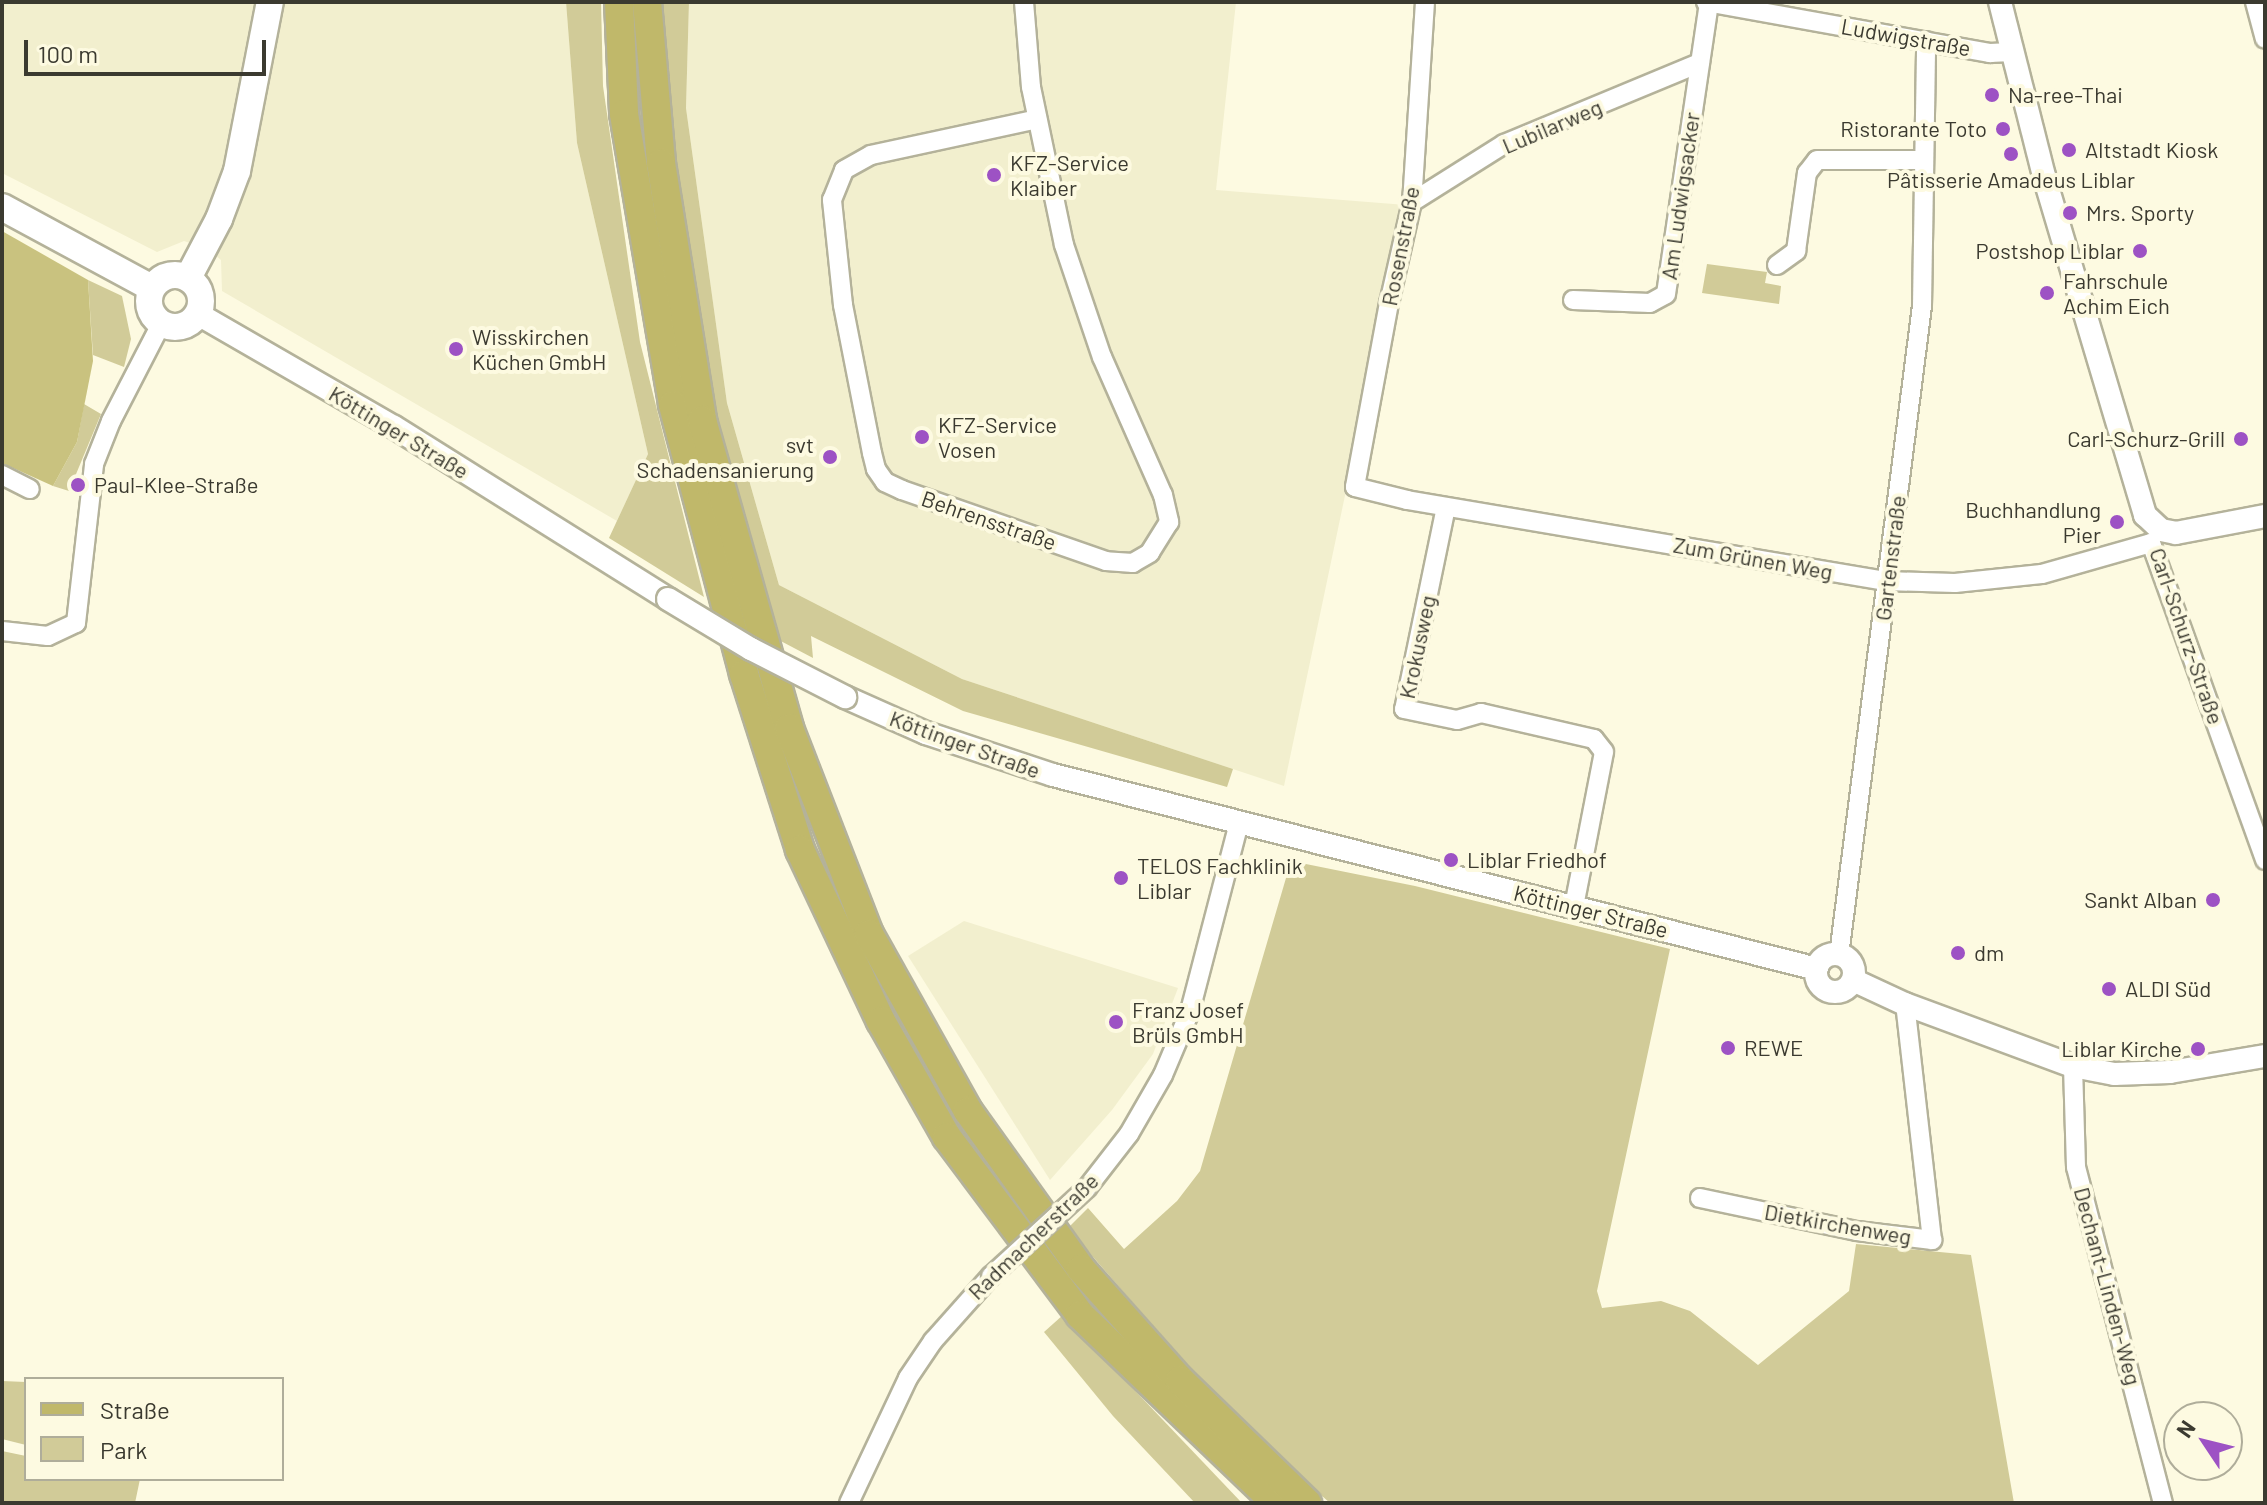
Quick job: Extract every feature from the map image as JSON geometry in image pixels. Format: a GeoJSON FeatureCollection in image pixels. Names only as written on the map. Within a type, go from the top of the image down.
{"type":"FeatureCollection","features":[{"type":"Feature","properties":{"kind":"main road"},"geometry":{"type":"LineString","coordinates":[[188,278],[219,219],[237,171],[270,2]]}},
{"type":"Feature","properties":{"kind":"main road"},"geometry":{"type":"LineString","coordinates":[[619,2],[624,114],[673,405],[744,674],[800,850],[881,1021],[947,1137],[1080,1315],[1276,1503]]}},
{"type":"Feature","properties":{"kind":"main road"},"geometry":{"type":"LineString","coordinates":[[647,2],[661,163],[702,420],[789,728],[869,934],[968,1111],[1081,1269],[1180,1380],[1307,1503]]}},
{"type":"Feature","properties":{"kind":"main road"},"geometry":{"type":"LineString","coordinates":[[2,207],[152,288]]}},
{"type":"Feature","properties":{"kind":"main road"},"geometry":{"type":"LineString","coordinates":[[168,276],[188,278],[200,294],[198,314],[182,327],[161,324],[149,308],[152,288],[168,276]]}},
{"type":"Feature","properties":{"kind":"street","name":"Behrensstraße"},"geometry":{"type":"LineString","coordinates":[[1024,2],[1031,87],[1064,245],[1102,357],[1163,495],[1169,522],[1150,553],[1133,563],[1106,561],[902,490],[885,482],[876,469],[872,453],[843,305],[832,200],[844,170],[871,155],[1037,119]]}},
{"type":"Feature","properties":{"kind":"street","name":"Rosenstraße"},"geometry":{"type":"LineString","coordinates":[[1355,487],[1412,202],[1425,2]]}},
{"type":"Feature","properties":{"kind":"street","name":"Ludwigstraße"},"geometry":{"type":"LineString","coordinates":[[1708,2],[1990,53],[2011,52]]}},
{"type":"Feature","properties":{"kind":"street","name":"Am Ludwigsacker"},"geometry":{"type":"LineString","coordinates":[[1573,300],[1650,303],[1666,294],[1708,2]]}},
{"type":"Feature","properties":{"kind":"street","name":"Carl-Schurz-Straße"},"geometry":{"type":"LineString","coordinates":[[2000,2],[2044,176],[2145,515],[2156,537],[2265,860]]}},
{"type":"Feature","properties":{"kind":"street"},"geometry":{"type":"LineString","coordinates":[[2255,2],[2265,39]]}},
{"type":"Feature","properties":{"kind":"street","name":"Gartenstraße"},"geometry":{"type":"LineString","coordinates":[[1839,955],[1922,306],[1926,41]]}},
{"type":"Feature","properties":{"kind":"street","name":"Lubilarweg"},"geometry":{"type":"LineString","coordinates":[[1412,202],[1504,144],[1700,63]]}},
{"type":"Feature","properties":{"kind":"street"},"geometry":{"type":"LineString","coordinates":[[1777,265],[1796,251],[1807,173],[1817,160],[1922,160]]}},
{"type":"Feature","properties":{"kind":"street","name":"Köttinger Straße"},"geometry":{"type":"LineString","coordinates":[[198,314],[394,427],[751,649],[845,697],[926,733],[1053,775],[1817,969]]}},
{"type":"Feature","properties":{"kind":"street"},"geometry":{"type":"LineString","coordinates":[[2,631],[48,636],[76,623],[94,464],[111,421],[161,324]]}},
{"type":"Feature","properties":{"kind":"street"},"geometry":{"type":"LineString","coordinates":[[2,475],[30,489]]}},
{"type":"Feature","properties":{"kind":"street","name":"Zum Grünen Weg"},"geometry":{"type":"LineString","coordinates":[[1355,487],[1446,507],[1886,581],[1955,583],[2042,574],[2156,537]]}},
{"type":"Feature","properties":{"kind":"street","name":"Krokusweg"},"geometry":{"type":"LineString","coordinates":[[1446,507],[1404,709],[1457,720],[1481,713],[1594,739],[1604,752],[1574,906]]}},
{"type":"Feature","properties":{"kind":"street"},"geometry":{"type":"LineString","coordinates":[[2156,537],[2265,516]]}},
{"type":"Feature","properties":{"kind":"street","name":"Radmacherstraße"},"geometry":{"type":"LineString","coordinates":[[849,1503],[908,1378],[942,1329],[991,1276],[1087,1188],[1129,1134],[1163,1075],[1194,999],[1239,823]]}},
{"type":"Feature","properties":{"kind":"street"},"geometry":{"type":"LineString","coordinates":[[1839,955],[1851,962],[1853,980],[1845,990],[1833,992],[1818,981],[1817,969],[1828,956],[1839,955]]}},
{"type":"Feature","properties":{"kind":"street"},"geometry":{"type":"LineString","coordinates":[[1853,980],[1905,1004],[2073,1066],[2114,1074],[2170,1072],[2265,1056]]}},
{"type":"Feature","properties":{"kind":"street","name":"Dietkirchenweg"},"geometry":{"type":"LineString","coordinates":[[1700,1198],[1857,1231],[1932,1240],[1905,1004]]}},
{"type":"Feature","properties":{"kind":"street","name":"Dechant-Linden-Weg"},"geometry":{"type":"LineString","coordinates":[[2073,1066],[2076,1167],[2163,1503]]}},
{"type":"Feature","properties":{"kind":"shaded area"},"geometry":{"type":"Polygon","coordinates":[[[2,2],[566,2],[577,143],[648,454],[617,521],[222,291],[221,260],[208,249],[184,241],[157,252],[2,173],[2,2]]]}},
{"type":"Feature","properties":{"kind":"shaded area"},"geometry":{"type":"Polygon","coordinates":[[[689,2],[1236,2],[1216,190],[1406,205],[1284,786],[962,679],[779,585],[727,403],[686,108],[689,2]]]}},
{"type":"Feature","properties":{"kind":"shaded area"},"geometry":{"type":"Polygon","coordinates":[[[2,231],[88,280],[93,361],[77,442],[53,486],[2,463],[2,231]]]}},
{"type":"Feature","properties":{"kind":"shaded area"},"geometry":{"type":"Polygon","coordinates":[[[964,921],[1178,988],[1153,1054],[1112,1110],[1050,1180],[908,956],[964,921]]]}},
{"type":"Feature","properties":{"kind":"green space"},"geometry":{"type":"Polygon","coordinates":[[[566,2],[601,2],[603,86],[640,342],[704,597],[609,538],[648,454],[577,143],[566,2]]]}},
{"type":"Feature","properties":{"kind":"green space"},"geometry":{"type":"Polygon","coordinates":[[[660,2],[689,2],[686,108],[727,403],[779,585],[962,679],[1233,769],[1227,787],[963,711],[811,636],[813,658],[775,638],[715,421],[680,225],[660,2]]]}},
{"type":"Feature","properties":{"kind":"green space"},"geometry":{"type":"Polygon","coordinates":[[[1707,264],[1767,272],[1765,283],[1781,286],[1779,304],[1702,293],[1707,264]]]}},
{"type":"Feature","properties":{"kind":"green space"},"geometry":{"type":"Polygon","coordinates":[[[88,280],[122,296],[131,339],[124,367],[93,355],[88,280]]]}},
{"type":"Feature","properties":{"kind":"green space"},"geometry":{"type":"Polygon","coordinates":[[[84,404],[101,414],[69,491],[53,486],[77,442],[84,404]]]}},
{"type":"Feature","properties":{"kind":"green space"},"geometry":{"type":"Polygon","coordinates":[[[1291,861],[1415,886],[1670,949],[1597,1291],[1602,1308],[1661,1301],[1690,1311],[1758,1365],[1849,1291],[1856,1244],[1971,1255],[2014,1503],[1330,1503],[1231,1416],[1068,1228],[1088,1208],[1124,1249],[1177,1201],[1200,1171],[1291,861]]]}},
{"type":"Feature","properties":{"kind":"green space"},"geometry":{"type":"Polygon","coordinates":[[[1063,1315],[1242,1503],[1195,1503],[1113,1416],[1044,1332],[1063,1315]]]}},
{"type":"Feature","properties":{"kind":"green space"},"geometry":{"type":"Polygon","coordinates":[[[2,1381],[24,1382],[24,1444],[2,1439],[2,1381]]]}},
{"type":"Feature","properties":{"kind":"green space"},"geometry":{"type":"Polygon","coordinates":[[[2,1451],[24,1456],[24,1481],[140,1481],[135,1503],[2,1503],[2,1451]]]}},
{"type":"Feature","properties":{"kind":"place","name":"Na-ree-Thai"},"geometry":{"type":"Point","coordinates":[1992,95]}},
{"type":"Feature","properties":{"kind":"place","name":"Ristorante Toto"},"geometry":{"type":"Point","coordinates":[2003,129]}},
{"type":"Feature","properties":{"kind":"place","name":"Altstadt Kiosk"},"geometry":{"type":"Point","coordinates":[2069,150]}},
{"type":"Feature","properties":{"kind":"place","name":"Pâtisserie Amadeus Liblar"},"geometry":{"type":"Point","coordinates":[2011,154]}},
{"type":"Feature","properties":{"kind":"place","name":"KFZ-Service Klaiber"},"geometry":{"type":"Point","coordinates":[994,175]}},
{"type":"Feature","properties":{"kind":"place","name":"Mrs. Sporty"},"geometry":{"type":"Point","coordinates":[2070,213]}},
{"type":"Feature","properties":{"kind":"place","name":"Postshop Liblar"},"geometry":{"type":"Point","coordinates":[2140,251]}},
{"type":"Feature","properties":{"kind":"place","name":"Fahrschule Achim Eich"},"geometry":{"type":"Point","coordinates":[2047,293]}},
{"type":"Feature","properties":{"kind":"place","name":"Wisskirchen Küchen GmbH"},"geometry":{"type":"Point","coordinates":[456,349]}},
{"type":"Feature","properties":{"kind":"place","name":"KFZ-Service Vosen"},"geometry":{"type":"Point","coordinates":[922,437]}},
{"type":"Feature","properties":{"kind":"place","name":"Carl-Schurz-Grill"},"geometry":{"type":"Point","coordinates":[2241,439]}},
{"type":"Feature","properties":{"kind":"place","name":"svt Schadensanierung"},"geometry":{"type":"Point","coordinates":[830,457]}},
{"type":"Feature","properties":{"kind":"place","name":"Paul-Klee-Straße"},"geometry":{"type":"Point","coordinates":[78,485]}},
{"type":"Feature","properties":{"kind":"place","name":"Buchhandlung Pier"},"geometry":{"type":"Point","coordinates":[2117,522]}},
{"type":"Feature","properties":{"kind":"place","name":"Liblar Friedhof"},"geometry":{"type":"Point","coordinates":[1451,860]}},
{"type":"Feature","properties":{"kind":"place","name":"TELOS Fachklinik Liblar"},"geometry":{"type":"Point","coordinates":[1121,878]}},
{"type":"Feature","properties":{"kind":"place","name":"Sankt Alban"},"geometry":{"type":"Point","coordinates":[2213,900]}},
{"type":"Feature","properties":{"kind":"place","name":"dm"},"geometry":{"type":"Point","coordinates":[1958,953]}},
{"type":"Feature","properties":{"kind":"place","name":"ALDI Süd"},"geometry":{"type":"Point","coordinates":[2109,989]}},
{"type":"Feature","properties":{"kind":"place","name":"Franz Josef Brüls GmbH"},"geometry":{"type":"Point","coordinates":[1116,1022]}},
{"type":"Feature","properties":{"kind":"place","name":"REWE"},"geometry":{"type":"Point","coordinates":[1728,1048]}},
{"type":"Feature","properties":{"kind":"place","name":"Liblar Kirche"},"geometry":{"type":"Point","coordinates":[2198,1049]}}]}
